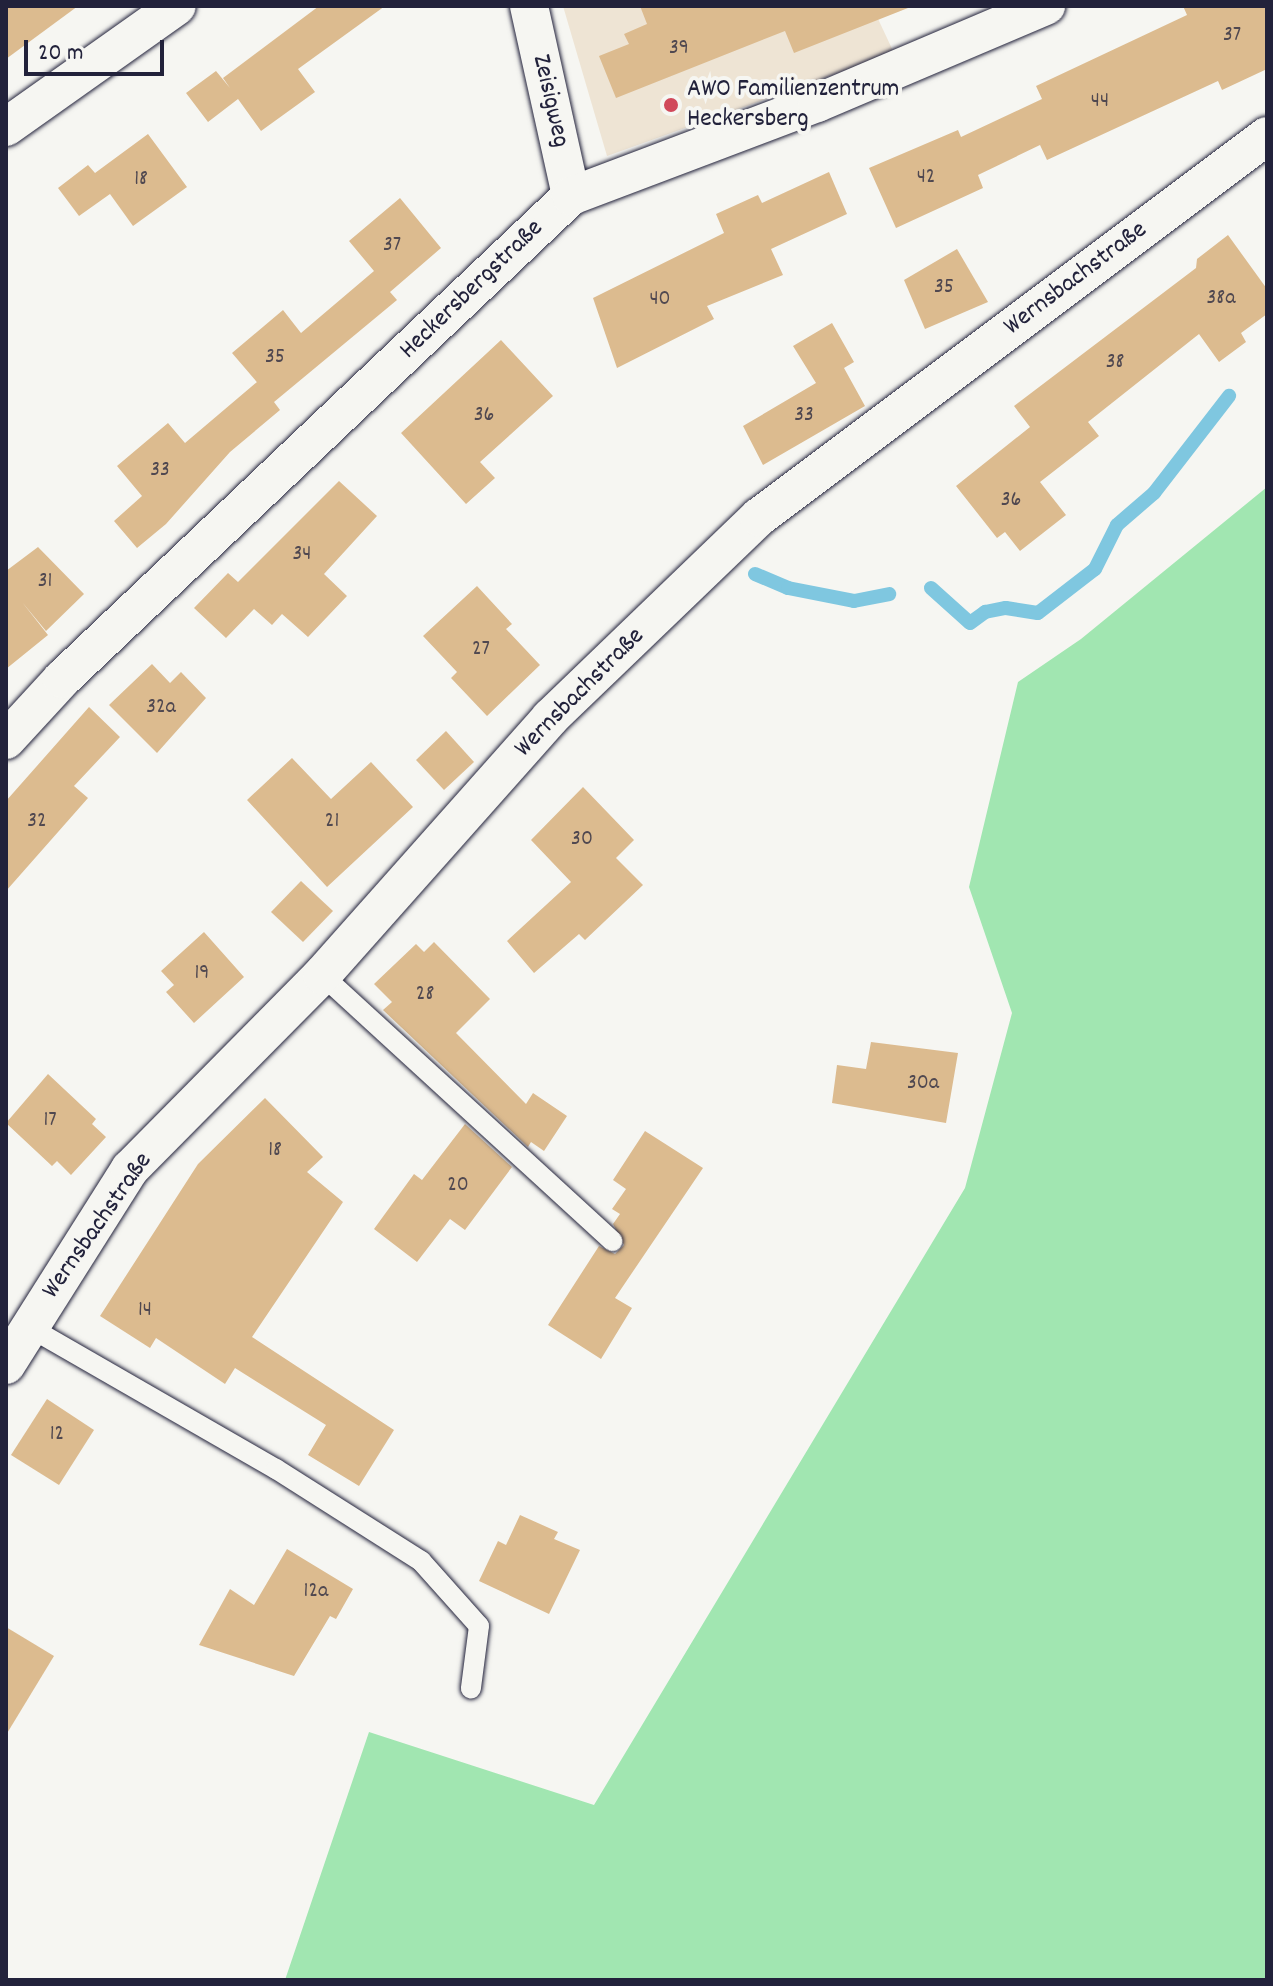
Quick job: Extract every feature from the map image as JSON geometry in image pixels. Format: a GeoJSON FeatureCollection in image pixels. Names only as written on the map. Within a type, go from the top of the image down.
{"type":"FeatureCollection","features":[{"type":"Feature","properties":{"kind":"street"},"geometry":{"type":"LineString","coordinates":[[6,127],[177,6]]}},
{"type":"Feature","properties":{"kind":"street","name":"Zeisigweg"},"geometry":{"type":"LineString","coordinates":[[529,6],[571,196]]}},
{"type":"Feature","properties":{"kind":"street","name":"Heckersbergstraße"},"geometry":{"type":"LineString","coordinates":[[6,740],[62,679],[571,196],[817,103],[1046,6]]}},
{"type":"Feature","properties":{"kind":"street","name":"Wernsbachstraße"},"geometry":{"type":"LineString","coordinates":[[6,1365],[130,1169],[322,975],[550,718],[759,517],[1267,136]]}},
{"type":"Feature","properties":{"kind":"lane"},"geometry":{"type":"LineString","coordinates":[[322,975],[612,1241]]}},
{"type":"Feature","properties":{"kind":"lane"},"geometry":{"type":"LineString","coordinates":[[29,1327],[276,1469],[421,1561],[479,1626],[471,1688]]}},
{"type":"Feature","properties":{"kind":"shaded area","name":"AWO Familienzentrum Heckersberg"},"geometry":{"type":"Polygon","coordinates":[[[563,6],[872,6],[894,53],[607,156],[563,6]]]}},
{"type":"Feature","properties":{"kind":"green space"},"geometry":{"type":"Polygon","coordinates":[[[1267,487],[1267,1980],[285,1980],[369,1732],[594,1805],[965,1188],[1012,1013],[969,887],[1018,682],[1081,639],[1267,487]]]}},
{"type":"Feature","properties":{"kind":"building"},"geometry":{"type":"Polygon","coordinates":[[[6,6],[78,6],[6,59],[6,6]]]}},
{"type":"Feature","properties":{"kind":"building"},"geometry":{"type":"Polygon","coordinates":[[[319,6],[385,6],[298,69],[315,92],[261,131],[238,99],[208,122],[186,93],[216,71],[230,88],[223,78],[319,6]]]}},
{"type":"Feature","properties":{"kind":"building"},"geometry":{"type":"Polygon","coordinates":[[[640,6],[908,8],[794,53],[785,31],[616,98],[599,56],[629,44],[624,34],[647,24],[640,6]]]}},
{"type":"Feature","properties":{"kind":"building"},"geometry":{"type":"Polygon","coordinates":[[[1183,6],[1267,6],[1267,69],[1222,90],[1218,81],[1047,160],[1040,145],[978,175],[983,188],[896,228],[869,168],[958,130],[961,137],[1042,99],[1036,86],[1187,15],[1183,6]]]}},
{"type":"Feature","properties":{"kind":"building"},"geometry":{"type":"Polygon","coordinates":[[[148,134],[187,187],[133,226],[110,194],[79,216],[58,188],[88,165],[95,173],[148,134]]]}},
{"type":"Feature","properties":{"kind":"building"},"geometry":{"type":"Polygon","coordinates":[[[829,172],[847,214],[771,249],[783,275],[707,306],[714,319],[617,368],[593,298],[724,233],[716,214],[758,195],[762,203],[829,172]]]}},
{"type":"Feature","properties":{"kind":"building"},"geometry":{"type":"Polygon","coordinates":[[[400,198],[441,248],[390,292],[397,300],[274,402],[280,410],[230,452],[166,524],[137,548],[114,521],[142,496],[117,466],[168,423],[185,443],[257,382],[232,353],[283,310],[301,333],[374,271],[349,241],[400,198]]]}},
{"type":"Feature","properties":{"kind":"building"},"geometry":{"type":"Polygon","coordinates":[[[1228,235],[1267,289],[1267,314],[1241,333],[1246,342],[1219,362],[1199,334],[1088,422],[1099,436],[1040,482],[1066,515],[1020,551],[1005,532],[997,538],[956,486],[1030,427],[1014,406],[1196,268],[1197,259],[1228,235]]]}},
{"type":"Feature","properties":{"kind":"building"},"geometry":{"type":"Polygon","coordinates":[[[957,249],[988,302],[925,329],[904,280],[957,249]]]}},
{"type":"Feature","properties":{"kind":"building"},"geometry":{"type":"Polygon","coordinates":[[[832,323],[854,362],[844,368],[865,406],[763,465],[743,426],[816,383],[793,346],[832,323]]]}},
{"type":"Feature","properties":{"kind":"building"},"geometry":{"type":"Polygon","coordinates":[[[501,340],[553,396],[480,462],[495,478],[466,504],[401,433],[501,340]]]}},
{"type":"Feature","properties":{"kind":"building"},"geometry":{"type":"Polygon","coordinates":[[[339,481],[377,516],[324,574],[347,596],[308,637],[282,614],[272,625],[254,609],[226,638],[194,608],[228,573],[238,582],[339,481]]]}},
{"type":"Feature","properties":{"kind":"building"},"geometry":{"type":"Polygon","coordinates":[[[38,547],[84,594],[46,631],[22,602],[48,635],[6,669],[6,571],[38,547]]]}},
{"type":"Feature","properties":{"kind":"building"},"geometry":{"type":"Polygon","coordinates":[[[477,586],[512,624],[506,629],[540,665],[487,716],[451,678],[457,672],[423,636],[477,586]]]}},
{"type":"Feature","properties":{"kind":"building"},"geometry":{"type":"Polygon","coordinates":[[[152,664],[170,683],[181,672],[206,698],[157,753],[109,705],[152,664]]]}},
{"type":"Feature","properties":{"kind":"building"},"geometry":{"type":"Polygon","coordinates":[[[89,707],[120,737],[74,786],[88,798],[6,891],[6,801],[89,707]]]}},
{"type":"Feature","properties":{"kind":"building"},"geometry":{"type":"Polygon","coordinates":[[[446,731],[474,762],[444,790],[416,760],[446,731]]]}},
{"type":"Feature","properties":{"kind":"building"},"geometry":{"type":"Polygon","coordinates":[[[292,758],[331,799],[371,762],[413,807],[327,887],[247,800],[292,758]]]}},
{"type":"Feature","properties":{"kind":"building"},"geometry":{"type":"Polygon","coordinates":[[[583,787],[634,840],[616,858],[643,885],[585,940],[579,934],[534,973],[507,941],[571,882],[531,840],[583,787]]]}},
{"type":"Feature","properties":{"kind":"building"},"geometry":{"type":"Polygon","coordinates":[[[301,881],[333,911],[303,942],[271,912],[301,881]]]}},
{"type":"Feature","properties":{"kind":"building"},"geometry":{"type":"Polygon","coordinates":[[[204,932],[244,977],[194,1023],[166,992],[174,985],[161,971],[204,932]]]}},
{"type":"Feature","properties":{"kind":"building"},"geometry":{"type":"Polygon","coordinates":[[[434,942],[490,999],[456,1033],[526,1104],[533,1093],[567,1116],[544,1151],[531,1142],[528,1147],[383,1010],[392,1002],[374,984],[416,944],[424,952],[434,942]]]}},
{"type":"Feature","properties":{"kind":"building"},"geometry":{"type":"Polygon","coordinates":[[[871,1042],[958,1053],[946,1123],[832,1103],[837,1065],[866,1069],[871,1042]]]}},
{"type":"Feature","properties":{"kind":"building"},"geometry":{"type":"Polygon","coordinates":[[[48,1074],[96,1119],[92,1124],[106,1137],[71,1175],[57,1161],[52,1166],[6,1123],[48,1074]]]}},
{"type":"Feature","properties":{"kind":"building"},"geometry":{"type":"Polygon","coordinates":[[[265,1098],[323,1157],[307,1172],[343,1202],[252,1337],[394,1430],[359,1486],[308,1455],[326,1425],[235,1368],[225,1384],[156,1338],[150,1348],[100,1316],[198,1164],[265,1098]]]}},
{"type":"Feature","properties":{"kind":"building"},"geometry":{"type":"Polygon","coordinates":[[[465,1124],[512,1167],[465,1230],[450,1219],[417,1262],[374,1229],[414,1174],[422,1180],[465,1124]]]}},
{"type":"Feature","properties":{"kind":"building"},"geometry":{"type":"Polygon","coordinates":[[[645,1131],[703,1168],[615,1298],[632,1308],[601,1359],[548,1325],[599,1246],[615,1254],[624,1245],[613,1224],[620,1214],[612,1209],[626,1189],[613,1180],[645,1131]]]}},
{"type":"Feature","properties":{"kind":"building"},"geometry":{"type":"Polygon","coordinates":[[[47,1399],[94,1430],[59,1485],[11,1455],[47,1399]]]}},
{"type":"Feature","properties":{"kind":"building"},"geometry":{"type":"Polygon","coordinates":[[[520,1515],[558,1532],[554,1539],[580,1550],[549,1614],[479,1581],[498,1541],[506,1545],[520,1515]]]}},
{"type":"Feature","properties":{"kind":"building"},"geometry":{"type":"Polygon","coordinates":[[[287,1549],[353,1589],[336,1619],[330,1616],[294,1676],[199,1645],[230,1589],[254,1605],[287,1549]]]}},
{"type":"Feature","properties":{"kind":"building"},"geometry":{"type":"Polygon","coordinates":[[[6,1627],[54,1656],[6,1735],[6,1627]]]}},
{"type":"Feature","properties":{"kind":"waterway"},"geometry":{"type":"LineString","coordinates":[[931,588],[970,623],[985,612],[1006,608],[1038,613],[1095,569],[1117,525],[1154,493],[1229,396]]}},
{"type":"Feature","properties":{"kind":"waterway"},"geometry":{"type":"LineString","coordinates":[[755,574],[788,588],[854,601],[889,594]]}},
{"type":"Feature","properties":{"kind":"place","name":"AWO Familienzentrum Heckersberg"},"geometry":{"type":"Point","coordinates":[671,105]}}]}
